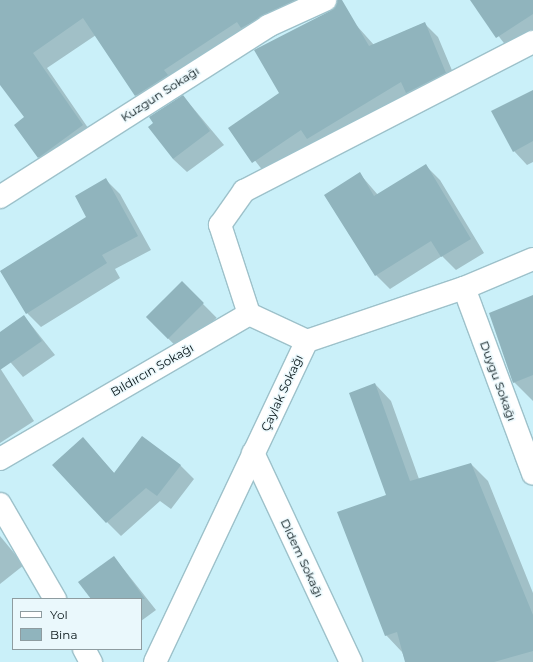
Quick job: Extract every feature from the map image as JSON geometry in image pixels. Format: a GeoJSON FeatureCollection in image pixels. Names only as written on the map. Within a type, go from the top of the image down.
{"type":"FeatureCollection","features":[{"type":"Feature","properties":{"kind":"street","name":"Kuzgun Sokağı"},"geometry":{"type":"LineString","coordinates":[[0,197],[268,26],[325,0]]}},
{"type":"Feature","properties":{"kind":"street"},"geometry":{"type":"LineString","coordinates":[[306,341],[248,314],[220,225],[244,191],[533,42]]}},
{"type":"Feature","properties":{"kind":"street","name":"Çaylak Sokağı"},"geometry":{"type":"LineString","coordinates":[[155,662],[306,341],[464,288],[533,259]]}},
{"type":"Feature","properties":{"kind":"street","name":"Duygu Sokağı"},"geometry":{"type":"LineString","coordinates":[[464,288],[533,474]]}},
{"type":"Feature","properties":{"kind":"street","name":"Bıldırcın Sokağı"},"geometry":{"type":"LineString","coordinates":[[0,459],[248,314]]}},
{"type":"Feature","properties":{"kind":"street","name":"Didem Sokağı"},"geometry":{"type":"LineString","coordinates":[[253,453],[351,662]]}},
{"type":"Feature","properties":{"kind":"street"},"geometry":{"type":"LineString","coordinates":[[0,504],[54,598]]}},
{"type":"Feature","properties":{"kind":"street"},"geometry":{"type":"LineString","coordinates":[[85,650],[91,662]]}},
{"type":"Feature","properties":{"kind":"building"},"geometry":{"type":"Polygon","coordinates":[[[0,0],[295,0],[241,28],[237,22],[164,70],[168,75],[135,96],[83,18],[33,53],[83,125],[38,158],[14,125],[24,117],[0,85],[0,0]]]}},
{"type":"Feature","properties":{"kind":"building"},"geometry":{"type":"Polygon","coordinates":[[[337,0],[342,0],[369,46],[425,22],[446,73],[406,93],[401,82],[307,139],[301,130],[252,163],[228,128],[279,93],[254,50],[330,11],[337,0]]]}},
{"type":"Feature","properties":{"kind":"building"},"geometry":{"type":"Polygon","coordinates":[[[470,0],[533,0],[533,14],[496,38],[470,0]]]}},
{"type":"Feature","properties":{"kind":"building"},"geometry":{"type":"Polygon","coordinates":[[[533,90],[533,141],[513,152],[491,111],[533,90]]]}},
{"type":"Feature","properties":{"kind":"building"},"geometry":{"type":"Polygon","coordinates":[[[183,95],[210,131],[173,159],[148,127],[153,123],[149,117],[183,95]]]}},
{"type":"Feature","properties":{"kind":"building"},"geometry":{"type":"Polygon","coordinates":[[[426,164],[471,239],[441,257],[431,241],[375,276],[324,195],[360,172],[374,196],[426,164]]]}},
{"type":"Feature","properties":{"kind":"building"},"geometry":{"type":"Polygon","coordinates":[[[106,178],[138,236],[102,255],[107,263],[26,314],[0,271],[86,217],[75,196],[106,178]]]}},
{"type":"Feature","properties":{"kind":"building"},"geometry":{"type":"Polygon","coordinates":[[[182,281],[204,303],[168,339],[146,317],[182,281]]]}},
{"type":"Feature","properties":{"kind":"building"},"geometry":{"type":"Polygon","coordinates":[[[533,295],[533,375],[513,383],[489,313],[533,295]]]}},
{"type":"Feature","properties":{"kind":"building"},"geometry":{"type":"Polygon","coordinates":[[[24,315],[42,341],[0,370],[0,332],[24,315]]]}},
{"type":"Feature","properties":{"kind":"building"},"geometry":{"type":"Polygon","coordinates":[[[375,383],[410,481],[471,463],[533,615],[533,651],[494,662],[405,662],[397,632],[385,636],[337,512],[386,495],[349,393],[375,383]]]}},
{"type":"Feature","properties":{"kind":"building"},"geometry":{"type":"Polygon","coordinates":[[[142,436],[181,465],[157,496],[146,488],[106,523],[52,465],[83,437],[114,473],[142,436]]]}},
{"type":"Feature","properties":{"kind":"building"},"geometry":{"type":"Polygon","coordinates":[[[114,556],[145,599],[90,598],[78,582],[114,556]]]}}]}
